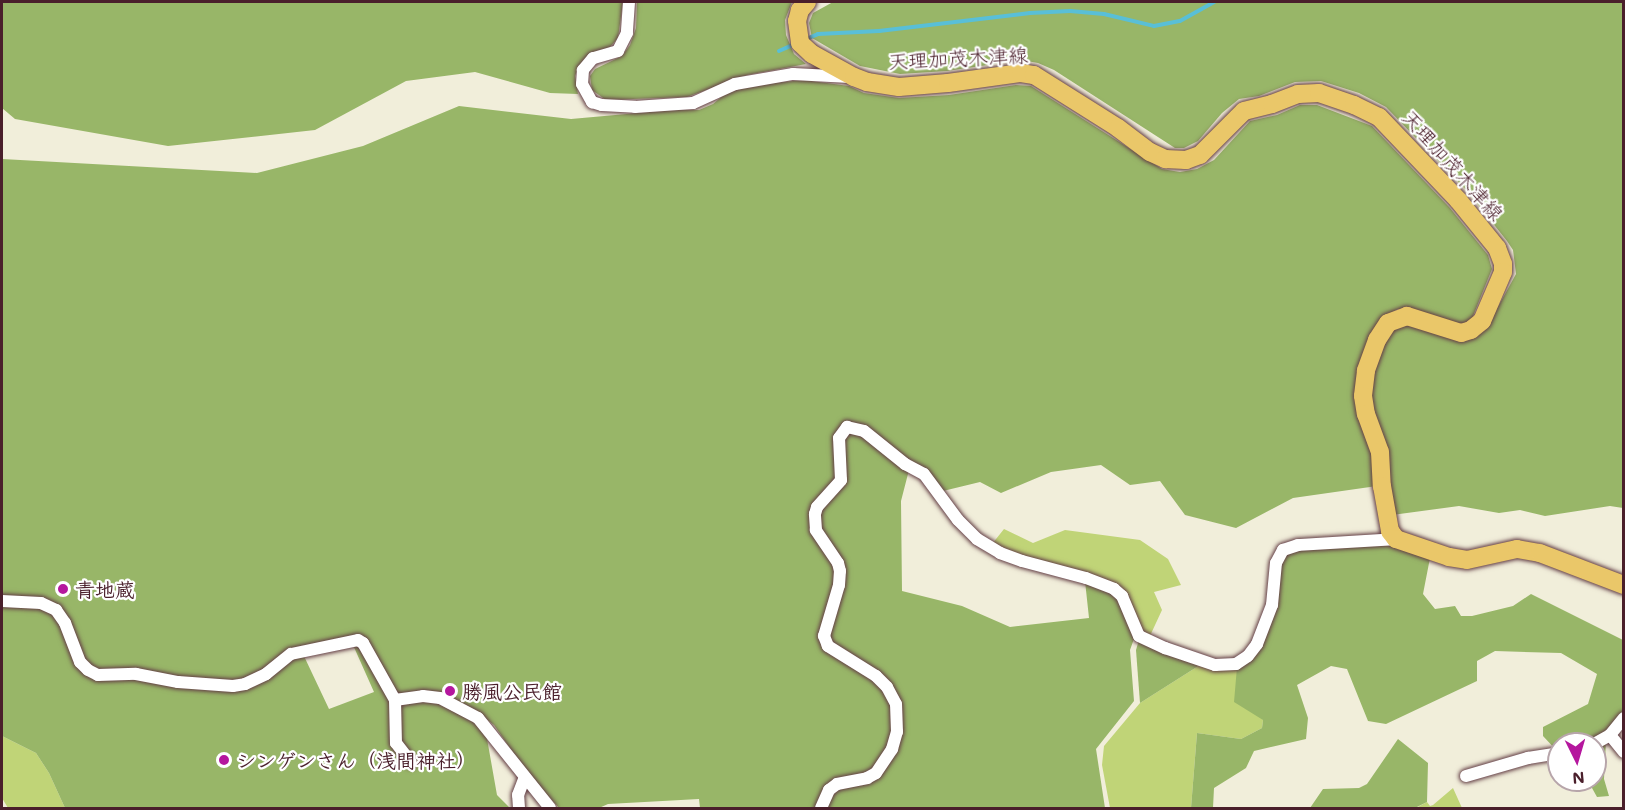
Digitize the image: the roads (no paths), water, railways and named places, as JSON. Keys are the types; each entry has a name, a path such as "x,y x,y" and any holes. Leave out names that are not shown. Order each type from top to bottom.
{"main road":[{"name":"天理加茂木津線","path":"807,2 796,21 800,43 812,54 854,77 867,82 899,87 1021,73 1034,75 1083,104 1150,152 1173,160 1186,160 1200,155 1244,111 1298,94 1319,93 1354,105 1378,117 1458,200 1497,248 1503,264 1503,272 1482,321 1471,330 1461,333 1407,316 1388,323 1377,340 1366,371 1363,396 1366,414 1380,452 1385,517 1396,539"},
{"path":"1396,539 1449,557 1467,560 1517,549 1540,554 1623,585"}],"street":[{"path":"628,2 627,33 618,51 593,58 583,70 582,84 592,102 602,105 635,107 693,103 735,84 793,74 854,77"},
{"path":"821,808 829,790 837,784 867,778 876,773 892,748 897,732 896,704 887,687 876,676 828,646 824,636 839,585 840,571 838,562 816,530 815,514 817,507 841,480 839,438 847,427 864,431 905,464 924,474 962,525 976,539 1000,553 1022,561 1086,578 1114,589 1122,596 1139,636 1165,648 1215,665 1236,664 1248,656 1257,644 1272,605 1276,563 1283,550 1298,544 1396,539"},
{"path":"2,601 41,603 56,610 65,623 80,662 88,670 98,675 136,674 178,682 233,686 245,684 266,674 291,654 358,640 363,643 395,700 396,743 411,762"},
{"path":"395,700 432,696 454,703 478,718 550,808"},
{"path":"1607,737 1623,718"},
{"path":"1610,735 1623,752"},
{"path":"1466,776 1547,755"},
{"path":"519,808 518,795 525,777"}],"waterway":[{"path":"804,40 818,34 879,31 1030,13 1070,11 1104,14 1154,26 1180,21 1214,2"},
{"path":"779,51 795,44"}],"place":[{"name":"青地蔵","path":"63,589"},
{"name":"勝風公民館","path":"450,691"},
{"name":"シンゲンさん（浅間神社）","path":"224,760"}]}
